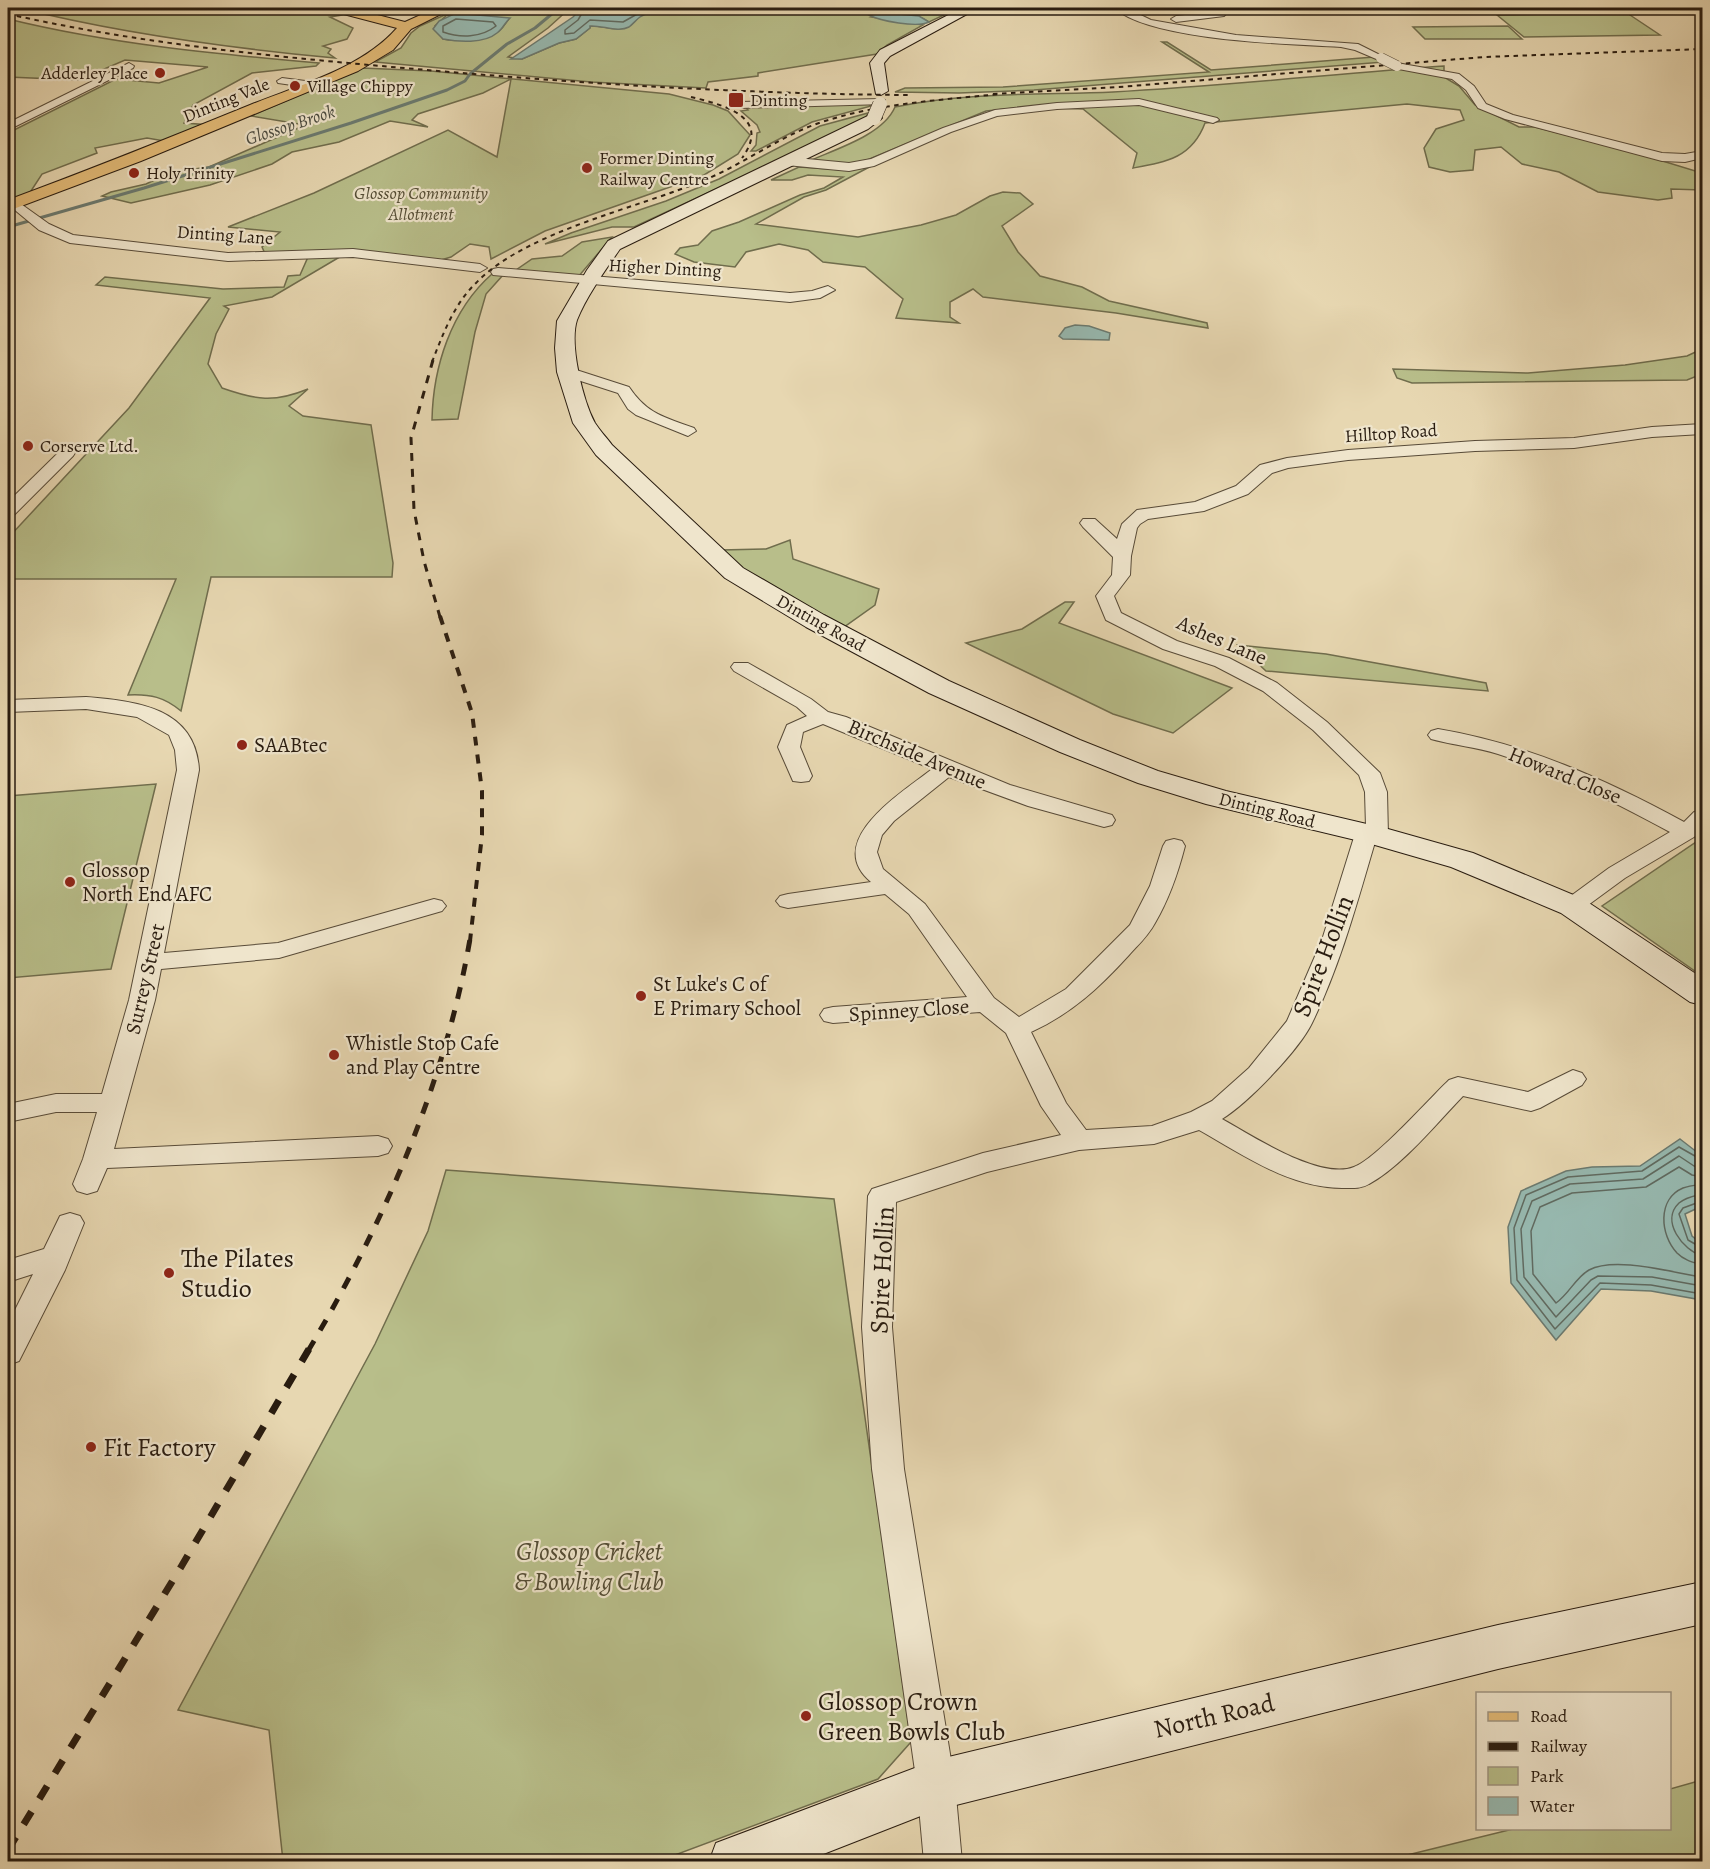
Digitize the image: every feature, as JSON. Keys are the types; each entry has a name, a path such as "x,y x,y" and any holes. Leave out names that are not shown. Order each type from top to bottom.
{"main road":[{"path":"337,8 406,26"},
{"name":"Dinting Vale","path":"11,205 135,158 313,85 370,59 388,47 406,26 446,8"}],"street":[{"path":"740,105 879,99 877,63 885,53 971,8"},
{"path":"1119,8 1143,21 1236,38 1358,47 1397,66 1455,76 1467,84 1482,106 1509,117 1650,154 1679,158 1702,155"},
{"path":"1206,8 1233,20"},
{"path":"1158,24 1180,18 1221,15"},
{"path":"8,127 129,66"},
{"path":"282,81 313,85"},
{"name":"Dinting Road","path":"879,99 862,126 614,245 589,282 567,321 565,348 567,372 584,423 604,450 734,573 815,621 939,687 1070,746 1148,777 1217,798 1372,835 1462,860 1572,906 1691,984 1702,994"},
{"path":"786,161 849,167 874,162 946,130 995,113 1057,106 1139,102 1213,120"},
{"name":"Dinting Lane","path":"11,205 70,239 228,257 353,254 480,268"},
{"name":"Higher Dinting","path":"498,272 589,282 750,292 797,298 818,295 828,290"},
{"path":"567,372 624,390 633,406 688,431"},
{"name":"Hilltop Road","path":"1122,555 1128,528 1143,514 1198,507 1242,490 1266,469 1287,463 1336,456 1475,446 1574,443 1652,432 1702,429"},
{"path":"8,512 67,453"},
{"path":"1089,523 1122,555"},
{"name":"Ashes Lane","path":"1122,555 1121,575 1105,596 1113,616 1170,645 1222,662 1270,687 1320,726 1369,773 1376,792 1372,835"},
{"name":"Birchside Avenue","path":"741,667 804,703 821,717 839,721 947,768 1061,811 1104,820"},
{"name":"Surrey Street","path":"8,706 95,703 142,713 177,730 188,757 188,770 151,962 92,1172 378,1146"},
{"path":"801,776 789,747 794,729 821,717"},
{"name":"Howard Close","path":"1438,735 1478,740 1588,780 1694,824"},
{"path":"947,768 886,816 871,834 866,852 873,872 917,909 985,1004 1017,1028 1054,1106 1079,1140"},
{"path":"1572,906 1617,873 1694,824"},
{"name":"Spire Hollin","path":"944,1862 936,1785 888,1469 877,1327 882,1196 983,1163 1079,1140 1154,1135 1201,1119 1221,1107 1258,1074 1299,1024 1334,940 1372,835"},
{"path":"1017,1028 1073,998 1100,975 1143,926 1174,846"},
{"path":"788,902 890,886"},
{"path":"151,962 279,950 434,906"},
{"name":"Spinney Close","path":"833,1015 985,1004"},
{"path":"1201,1119 1284,1165 1323,1178 1358,1178 1380,1162 1458,1086 1531,1102 1573,1079"},
{"path":"8,1113 56,1103 113,1103"},
{"path":"8,1353 70,1222"},
{"path":"8,1271 55,1257"},
{"name":"North Road","path":"735,1862 936,1785 1488,1650 1702,1603"}],"green space":[{"path":"19,8 434,8 382,15 367,11 330,17 353,28 347,39 323,46 331,49 328,53 335,58 176,39"},
{"path":"460,8 570,8 548,28 508,57 522,59 559,43 576,39 590,26 625,28 640,16 657,8 959,8 929,22 901,13 886,13 871,17 923,25 887,45 877,54 758,73 758,76 708,82 706,88 591,82 375,62 401,48 411,33 420,26","holes":["447,15 509,19 495,33 464,40 443,39 435,26"]},
{"path":"1627,13 1660,35 1524,37 1497,15"},
{"path":"8,19 124,42 319,63 316,66 252,73 193,105 184,123 212,125 170,142 147,138 95,148 97,153 42,174 29,194 8,201 8,133 116,79 159,83 208,67 125,60 79,80 8,77"},
{"path":"1508,26 1522,39 1425,39 1413,27"},
{"path":"1162,42 1167,42 1211,70 1374,57 1384,62 1034,90 959,93 895,92 905,88 1003,87 1209,72"},
{"path":"1444,66 1444,77 1459,86 1475,105 1519,127 1535,127 1633,152 1702,173 1702,190 1671,189 1672,198 1658,200 1598,192 1559,172 1522,164 1501,147 1475,150 1473,170 1450,172 1429,167 1424,148 1436,129 1464,120 1460,110 1407,104 1205,123 1200,135 1185,151 1167,160 1133,168 1137,153 1083,109 1051,108 1066,103 986,111 867,160 847,164 809,161 870,133 889,117 895,107 922,102 976,96 1113,92"},
{"name":"Glossop Community Allotment","path":"362,68 431,71 669,94 728,111 750,135 738,154 704,175 545,231 491,259 489,247 470,244 451,257 441,260 366,251 266,256 262,247 280,232 228,227 314,193 448,130 497,157 511,79 483,93 418,114 412,120 428,127 390,121 339,142 292,152 272,164 210,185 131,203 102,196 146,184 172,172 209,167 305,125 251,116"},
{"path":"868,104 871,106 812,122 756,151 751,151 756,145 757,133 760,132 757,125 741,111 748,110 745,106"},
{"path":"868,113 865,119 835,134 634,227 612,227 545,244 666,201 719,179 820,126"},
{"path":"875,164 826,190 804,197 756,224 858,237 921,225 956,215 990,196 1003,192 1020,193 1033,204 1002,226 1018,252 1040,276 1082,287 1109,301 1207,323 1208,328 1116,313 983,297 973,289 950,302 950,317 959,323 896,318 903,299 865,267 823,262 808,250 779,244 746,252 735,267 694,262 675,254 680,248 698,245 712,231 739,222 800,195 824,188 843,177 808,175 792,180 771,180 799,167 845,170"},
{"path":"612,237 578,277 516,270 532,259 562,256 582,242"},
{"path":"343,255 272,297 224,306 229,309 216,334 208,364 222,388 265,398 285,396 308,389 289,406 303,416 371,425 393,563 392,577 211,577 181,711 157,697 128,695 176,579 8,579 8,538 129,408 210,298 96,285 105,277 223,289 284,287 288,276 300,275 308,257"},
{"path":"492,274 503,275 486,294 475,332 458,419 432,420 436,380 447,341 465,305"},
{"path":"1702,349 1702,374 1687,380 1412,383 1397,378 1393,369 1528,373 1625,365 1687,356"},
{"path":"790,540 793,559 879,589 875,605 844,627 745,571 722,550 766,549"},
{"path":"1065,602 1074,602 1059,623 1232,688 1173,733 1113,714 966,643 1022,629"},
{"path":"1238,645 1326,654 1486,683 1488,691 1266,671"},
{"name":"Glossop North End AFC","path":"156,784 111,969 8,978 8,796"},
{"path":"1702,838 1702,976 1602,906"},
{"name":"Glossop Cricket & Bowling Club","path":"446,1170 834,1199 911,1742 878,1779 659,1861 283,1861 269,1730 178,1710 375,1344 428,1231"},
{"path":"1702,1780 1702,1861 1383,1861 1509,1830 1671,1830 1671,1789"}],"water":[{"path":"582,8 657,8 640,17 625,29 590,26 576,39 559,43 522,59 511,59 573,17"},
{"path":"456,13 510,18 492,37 478,41 443,39 433,29 439,21"},
{"path":"888,13 919,16 929,22 899,23 869,15"},
{"path":"1075,325 1089,326 1110,333 1109,340 1063,339 1059,336 1065,328"},
{"path":"1680,1139 1702,1156 1702,1206 1685,1214 1692,1236 1702,1244 1702,1300 1651,1291 1601,1289 1556,1340 1511,1283 1508,1227 1521,1191 1566,1171 1592,1167 1640,1166"}],"waterway":[{"name":"Glossop Brook","path":"8,227 144,188 351,123 447,90 465,81 470,74 507,44 535,28 559,8"}],"railway":[{"path":"8,14 164,42 374,65 548,80 668,87 788,93 909,95"},
{"path":"993,94 1119,87 1484,57 1702,49"},
{"path":"432,362 455,310 468,291 497,265 553,235 707,179 794,133 825,121 890,106 1000,94"},
{"path":"691,97 730,109 748,123 751,132 750,144 742,158"},
{"path":"433,360 411,438 414,510 424,561 440,617"},
{"path":"440,616 472,713 482,791 482,835 470,941"},
{"path":"308,1351 361,1254 408,1152 445,1047 470,939"},
{"path":"8,1850 181,1567 309,1349"}],"place":[{"name":"Adderley Place","path":"160,73"},
{"name":"Village Chippy","path":"295,86"},
{"name":"Dinting","path":"736,100"},
{"name":"Former Dinting Railway Centre","path":"587,168"},
{"name":"Holy Trinity","path":"134,173"},
{"name":"Corserve Ltd.","path":"28,446"},
{"name":"SAABtec","path":"242,745"},
{"name":"Glossop North End AFC","path":"70,882"},
{"name":"St Luke's C of E Primary School","path":"641,996"},
{"name":"Whistle Stop Cafe and Play Centre","path":"334,1055"},
{"name":"The Pilates Studio","path":"169,1273"},
{"name":"Fit Factory","path":"91,1447"},
{"name":"Glossop Crown Green Bowls Club","path":"806,1716"}]}
